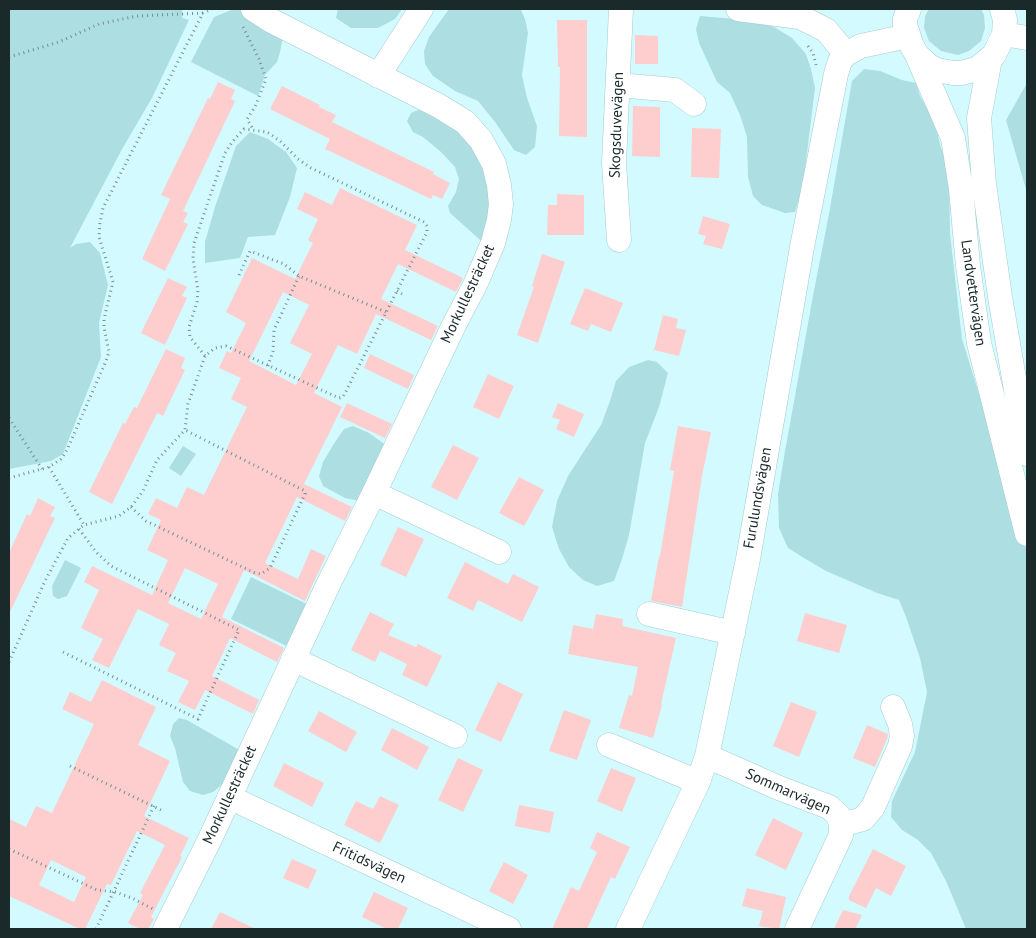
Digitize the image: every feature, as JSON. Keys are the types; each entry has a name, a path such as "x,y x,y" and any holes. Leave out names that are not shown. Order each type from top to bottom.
{"street":[{"path":"378,76 421,9"},
{"name":"Skogsduvevägen","path":"619,240 614,163 621,9"},
{"path":"738,9 800,17 826,30 846,54 861,46 912,45"},
{"path":"909,9 905,19 912,45 936,70 953,73 977,69 998,50 1004,34 1002,9"},
{"name":"Morkullesträcket","path":"168,924 328,585 454,323 475,285 493,243 501,204 494,164 481,140 465,122 439,106 270,20 247,14"},
{"path":"1004,34 1027,38"},
{"name":"Landvettervägen","path":"912,45 953,138 961,189 968,266 979,343 1027,534"},
{"name":"Furulundsvägen","path":"628,929 698,782 707,756 733,633 802,247 836,74 840,61 846,54"},
{"name":"Landvettervägen","path":"990,59 979,118 984,184 1000,298 1027,454"},
{"path":"618,85 674,90 694,104"},
{"path":"374,492 499,552"},
{"path":"649,614 733,633"},
{"path":"293,659 455,736"},
{"path":"841,824 863,818 868,814 877,799 900,746 902,736 900,724 893,707"},
{"path":"609,745 698,782"},
{"name":"Sommarvägen","path":"707,756 779,788 829,807 838,815 841,824 841,835 797,929"},
{"name":"Fritidsvägen","path":"229,797 509,929"}],"path":[{"path":"9,57 59,42 99,24 137,16 203,13 212,9"},
{"path":"9,478 49,467 61,459 67,450 109,352 104,328 113,282 99,237 103,208 203,13"},
{"path":"247,14 248,39 259,59 266,79 255,107 247,119 254,130"},
{"path":"9,662 45,580 68,538 84,525 119,516 131,507 143,491 157,460 185,430 188,404 205,356 215,348 226,346 339,398 343,397 427,232 427,226 424,222 311,168 268,132 244,129 225,153 194,243 193,259 198,291 197,302 188,327 190,337 205,356"},
{"path":"239,275 250,250 284,264 299,276 386,312"},
{"path":"268,366 273,351 274,330 299,276"},
{"path":"396,291 402,294"},
{"path":"9,418 42,469"},
{"path":"131,507 146,521 255,574 261,574 270,568 306,494 305,491 185,430"},
{"path":"49,467 84,525"},
{"path":"63,652 198,719 239,630 111,566 96,552 79,529"},
{"path":"70,766 163,811"},
{"path":"96,929 154,806"},
{"path":"9,849 96,890 115,892 132,898 168,924"}],"shaded area":[{"path":"9,9 182,9 182,18 189,20 152,98 121,151 70,248 76,244 90,242 100,253 108,285 99,323 101,357 63,454 51,461 9,469"},
{"path":"234,9 242,9 283,37 277,62 265,75 258,96 191,62 214,17"},
{"path":"338,9 402,9 395,19 378,28 351,28 336,18"},
{"path":"449,9 521,10 528,33 522,75 527,98 537,126 535,147 526,155 514,150 478,101 455,91 433,76 425,64 424,51 429,37"},
{"path":"929,9 981,9 984,15 985,28 981,41 969,51 958,55 941,51 929,41 924,28 925,16"},
{"path":"700,16 748,20 774,27 792,38 806,54 815,88 803,185 795,212 785,213 762,205 753,196 748,177 747,137 730,93 717,82 699,43 696,29"},
{"path":"864,69 880,71 902,80 916,83 920,96 935,122 940,145 949,169 950,234 962,339 1027,549 1027,929 966,929 946,881 931,853 918,840 902,830 891,817 892,801 915,752 927,692 920,658 899,600 877,593 826,571 804,558 788,548 779,528 778,494 784,457 852,81"},
{"path":"1027,83 1027,193 1006,120"},
{"path":"420,109 463,133 494,176 488,247 450,213 448,206 456,192 459,179 455,167 441,152 423,137 413,132 407,121 411,113"},
{"path":"250,132 268,139 286,152 297,168 290,197 275,235 248,237 240,258 205,263 205,242 215,207 236,146"},
{"path":"648,360 657,362 668,373 659,407 645,443 629,535 622,559 614,581 597,586 583,580 569,567 559,549 552,527 557,501 568,476 601,425 616,381 629,367"},
{"path":"353,426 369,433 390,448 359,501 345,498 323,486 319,476 323,462 335,442 344,429"},
{"path":"183,446 196,454 181,476 169,468"},
{"path":"65,560 81,568 67,596 58,599 53,596 52,586"},
{"path":"251,577 317,609 297,651 231,619"},
{"path":"179,718 187,720 241,751 224,783 213,792 203,795 190,791 183,782 175,748 170,736 173,724"}],"building":[{"path":"557,20 587,20 587,137 559,136 560,67 558,67"},
{"path":"635,35 658,36 658,64 635,64"},
{"path":"218,82 235,90 231,99 235,101 183,211 188,213 183,222 188,224 165,271 142,259 170,199 161,195 208,98 210,99"},
{"path":"282,86 336,115 332,122 434,172 433,174 450,183 442,199 433,195 431,199 325,149 330,139 270,109"},
{"path":"633,106 660,107 660,157 632,156"},
{"path":"692,128 721,129 719,178 691,177"},
{"path":"340,188 417,225 405,250 463,278 456,292 398,264 381,299 438,326 431,340 376,314 357,354 338,345 314,393 342,407 304,484 352,507 345,521 297,497 265,563 298,579 311,549 326,556 305,601 244,570 222,617 284,648 277,662 230,638 212,676 259,700 253,714 205,690 195,710 178,702 189,681 167,671 176,653 159,645 169,624 138,609 109,668 92,660 103,639 81,628 99,590 84,582 92,566 152,595 168,560 147,550 161,520 148,514 156,498 177,508 187,487 204,495 247,407 231,399 241,378 219,368 227,351 231,353 246,323 226,312 252,258 295,279 313,243 308,240 318,219 297,209 305,192 332,205","holes":["283,292 309,305 290,343 312,354 296,385 249,361","185,568 218,584 201,619 168,603"]},
{"path":"557,194 584,195 584,235 547,235 548,205 557,205"},
{"path":"703,216 730,224 722,249 703,244 706,236 698,234"},
{"path":"542,254 565,262 538,343 517,335 534,287 532,286"},
{"path":"168,278 187,287 182,296 187,298 165,345 141,333"},
{"path":"585,288 623,303 611,332 591,324 588,331 570,324"},
{"path":"663,315 678,319 676,328 686,330 679,356 654,350"},
{"path":"166,349 185,358 181,368 185,370 163,416 157,413 112,504 89,492 123,423 125,424 134,407 137,408"},
{"path":"370,354 414,375 408,389 364,368"},
{"path":"488,374 514,386 499,419 473,407"},
{"path":"347,403 392,424 385,438 340,417"},
{"path":"558,403 584,414 574,437 556,429 560,420 552,417"},
{"path":"678,426 711,432 702,476 682,607 651,601 674,471 670,470"},
{"path":"453,445 479,458 457,500 431,487"},
{"path":"519,477 544,490 524,526 499,513"},
{"path":"38,498 55,507 50,516 55,518 9,614 9,553 27,514 30,516"},
{"path":"398,527 424,539 406,577 380,565"},
{"path":"465,562 508,584 513,574 539,587 522,622 478,600 473,611 447,598"},
{"path":"370,612 394,624 388,635 416,647 418,644 442,656 427,687 402,675 407,664 380,651 375,662 351,650"},
{"path":"805,613 847,625 839,653 797,641"},
{"path":"596,614 623,619 622,626 676,638 653,738 619,728 629,695 632,696 638,667 568,654 573,625 593,629"},
{"path":"102,680 156,707 138,745 170,761 144,816 189,838 180,856 182,857 151,917 154,919 148,929 140,929 128,923 143,895 140,893 165,845 137,831 111,885 107,884 85,929 80,929 9,896 9,819 26,827 36,806 52,813 94,724 62,709 70,692 91,702","holes":["51,860 86,877 74,902 39,885"]},
{"path":"498,682 523,694 501,742 475,730"},
{"path":"791,702 817,712 799,757 773,746"},
{"path":"564,710 591,720 577,760 549,751"},
{"path":"319,711 357,732 346,752 308,731"},
{"path":"867,725 888,734 875,767 853,758"},
{"path":"392,728 429,747 417,770 381,750"},
{"path":"458,758 483,770 463,812 438,800"},
{"path":"284,763 324,783 312,807 273,786"},
{"path":"611,768 636,778 622,812 597,801"},
{"path":"380,796 399,805 380,843 344,825 356,801 373,809"},
{"path":"519,805 554,812 550,833 515,826"},
{"path":"773,818 803,833 786,870 755,855"},
{"path":"597,832 630,847 615,879 611,877 587,929 552,929 571,887 579,891 597,852 590,848"},
{"path":"873,849 906,866 891,896 876,888 866,908 849,900 849,896"},
{"path":"292,859 317,870 308,889 283,878"},
{"path":"504,862 528,875 513,904 489,891"},
{"path":"747,888 786,897 779,929 759,926 763,911 742,906"},
{"path":"374,892 408,908 398,929 387,929 362,917"},
{"path":"843,910 862,915 855,929 834,929"},
{"path":"220,912 256,929 211,929"}]}
